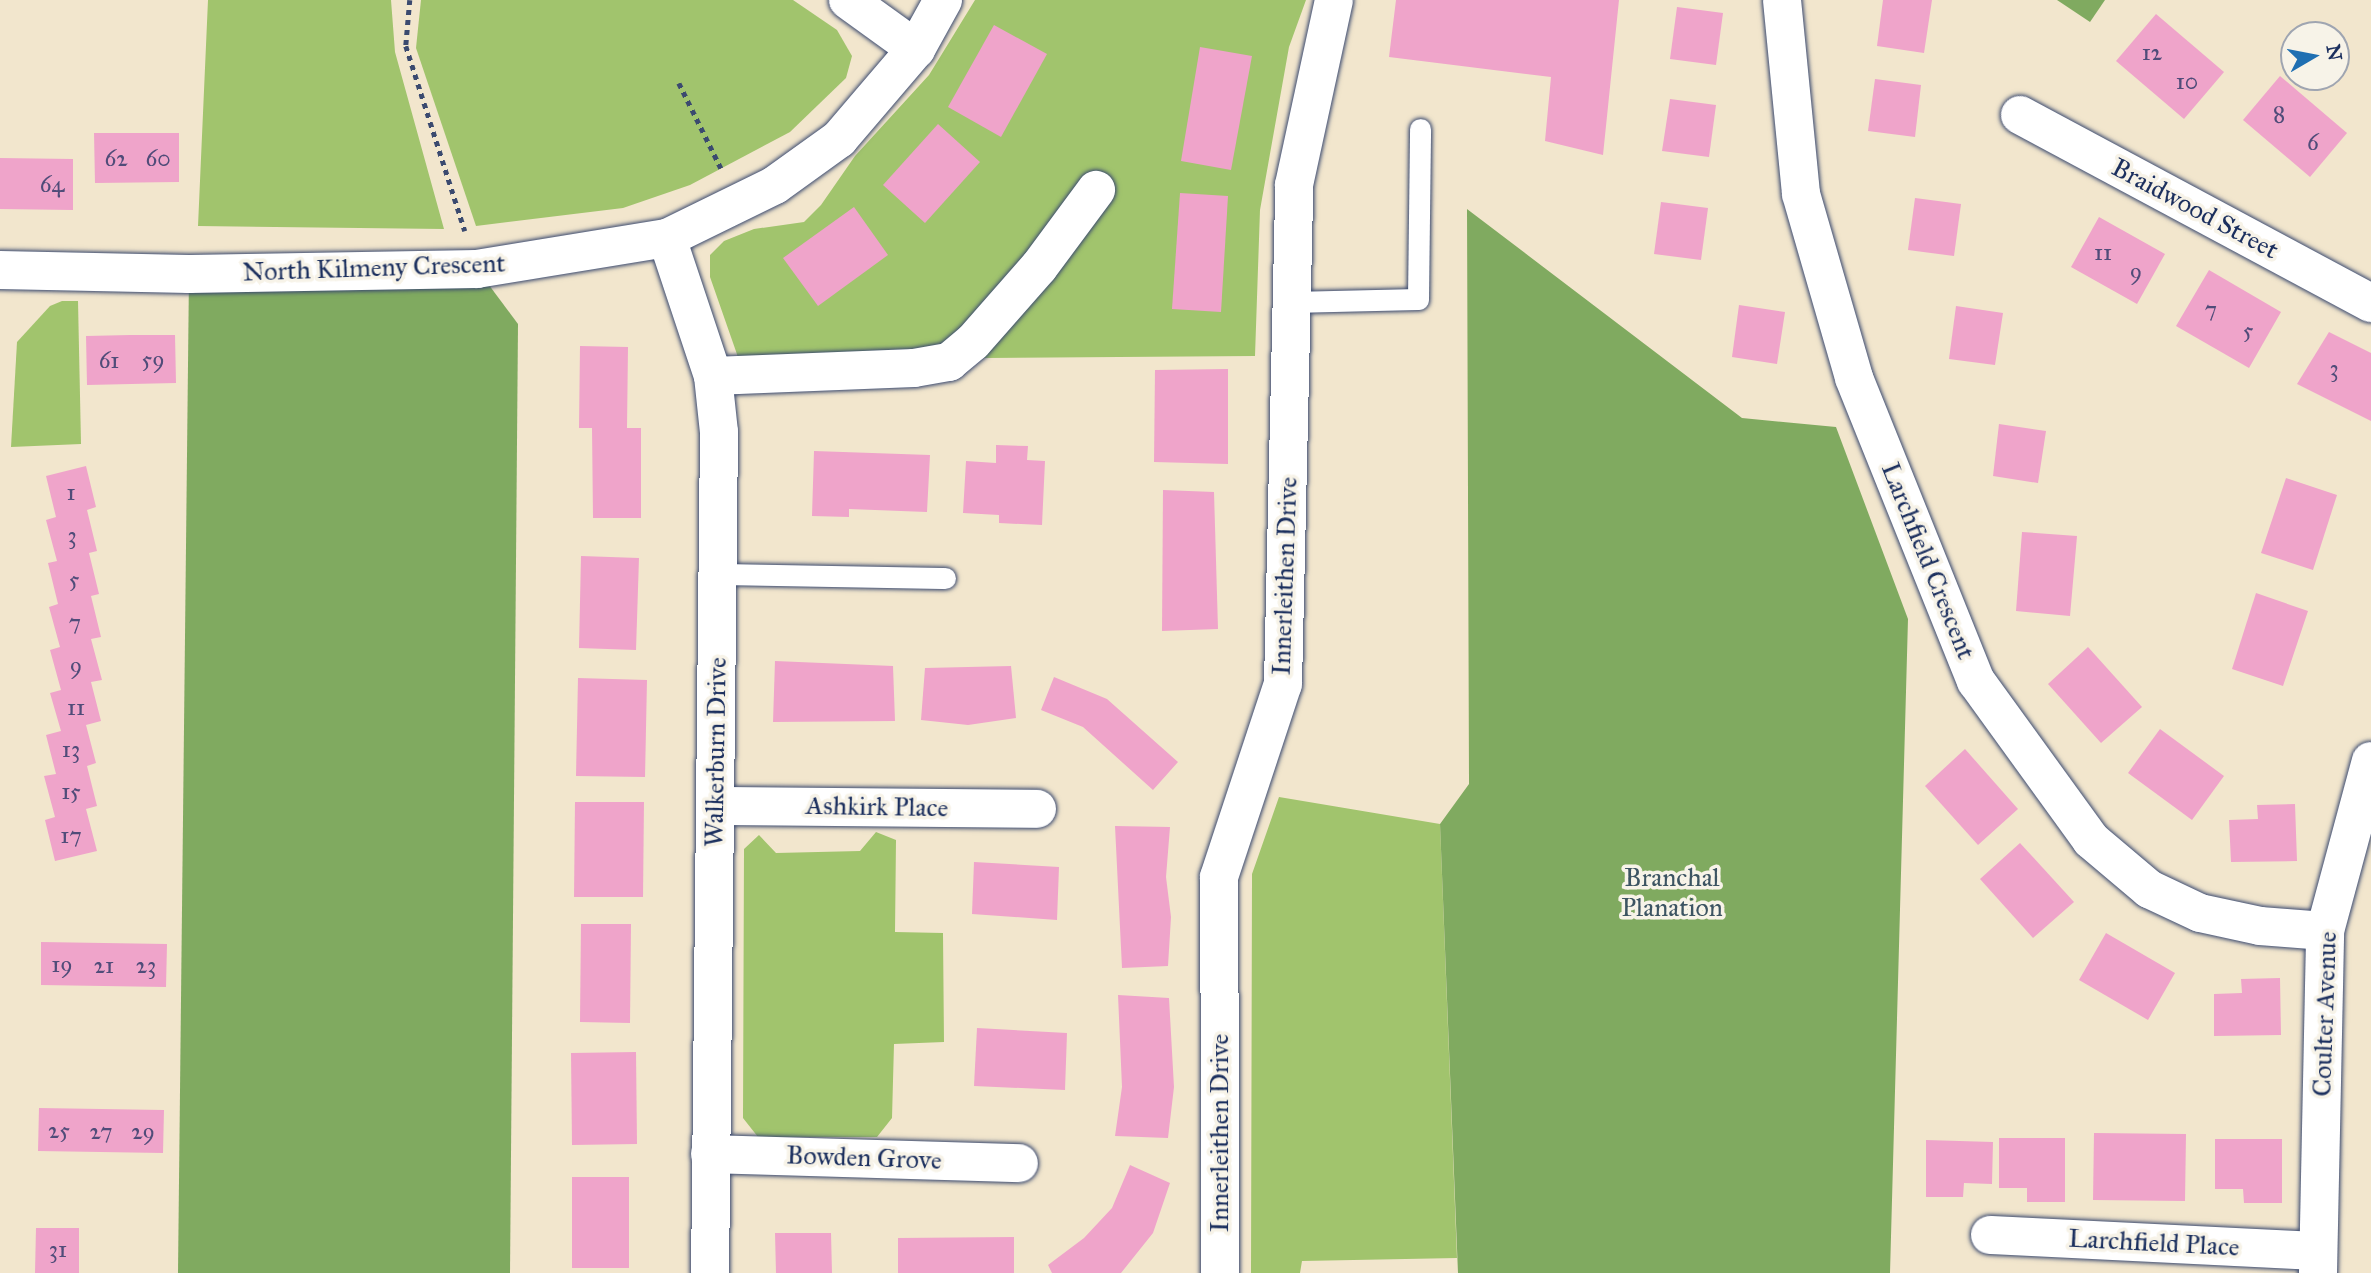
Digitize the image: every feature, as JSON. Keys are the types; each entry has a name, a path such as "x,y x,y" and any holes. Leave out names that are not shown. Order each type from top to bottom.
{"street":[{"path":"848,0 916,49"},
{"name":"North Kilmeny Crescent","path":"0,270 189,274 477,269 667,238 775,185 839,139 916,49 943,0"},
{"name":"Innerleithen Drive","path":"1220,1273 1219,877 1283,684 1294,185 1334,0"},
{"name":"Larchfield Crescent","path":"1782,0 1801,194 1854,378 1976,681 2091,840 2149,889 2200,913 2260,926 2325,932"},
{"name":"Braidwood Street","path":"2020,115 2371,303"},
{"path":"713,376 914,369 949,362 973,342 1039,267 1096,190"},
{"name":"Walkerburn Drive","path":"667,238 713,376 719,432 710,1273"},
{"name":"Coulter Avenue","path":"2318,1262 2325,932 2371,761"},
{"name":"Ashkirk Place","path":"716,806 1037,809"},
{"name":"Bowden Grove","path":"710,1154 1019,1163"},
{"name":"Larchfield Place","path":"1990,1235 2318,1262"}],"lane":[{"path":"1291,302 1418,299 1420,130"},
{"path":"718,574 945,578"}],"path":[{"path":"410,0 406,46 477,269"},
{"path":"680,83 738,203"}],"green space":[{"path":"208,0 391,0 395,52 444,229 198,226"},
{"path":"421,0 793,0 837,30 852,56 846,78 790,132 690,185 623,208 476,226 416,48"},
{"path":"975,0 1306,0 1289,47 1260,210 1255,356 739,360 710,277 710,255 724,241 754,229 804,222 821,205 855,156 929,75"},
{"path":"2057,0 2105,0 2090,22"},
{"name":"Branchal Planation","path":"1467,209 1742,418 1836,427 1908,619 1890,1273 1458,1273 1440,824 1469,784"},
{"path":"477,269 518,324 510,1273 178,1273 189,274"},
{"path":"62,301 78,301 81,444 11,447 17,342 50,306"},
{"path":"1279,797 1440,824 1457,1258 1302,1261 1300,1273 1251,1273 1252,874"},
{"path":"876,832 896,840 895,932 943,933 944,1042 894,1044 892,1118 877,1137 758,1137 743,1118 744,849 759,835 776,853 860,851"}],"building":[{"path":"1396,0 1619,0 1603,155 1545,141 1551,77 1389,57"},
{"path":"1883,0 1932,0 1924,53 1877,46"},
{"path":"1677,7 1723,13 1716,65 1670,59"},
{"path":"2156,14 2224,72 2184,119 2116,61"},
{"path":"994,25 1047,54 1001,137 948,107"},
{"path":"1200,47 1252,56 1231,170 1181,161"},
{"path":"2280,76 2280,91 2298,91 2347,133 2310,177 2243,120"},
{"path":"1875,79 1921,85 1915,137 1868,131"},
{"path":"1670,99 1716,105 1709,157 1662,151"},
{"path":"938,124 980,162 925,223 883,185"},
{"path":"94,133 179,133 179,182 95,183"},
{"path":"0,158 73,159 73,210 0,209"},
{"path":"1180,193 1228,196 1221,312 1172,309"},
{"path":"1915,198 1961,204 1954,256 1908,250"},
{"path":"1661,202 1708,208 1701,260 1654,254"},
{"path":"854,207 888,255 818,306 783,258"},
{"path":"2099,217 2165,254 2137,304 2071,267"},
{"path":"2209,270 2281,312 2249,368 2176,326"},
{"path":"1739,305 1785,312 1777,364 1732,357"},
{"path":"1956,306 2003,313 1995,365 1949,359"},
{"path":"2329,332 2371,353 2371,421 2297,384"},
{"path":"175,335 176,383 87,385 86,336"},
{"path":"580,346 628,347 627,428 641,428 641,518 593,518 592,428 579,428"},
{"path":"1228,369 1228,464 1154,462 1155,370"},
{"path":"1999,424 2046,431 2038,483 1993,476"},
{"path":"996,445 1028,446 1027,460 1045,461 1042,525 999,523 999,515 963,513 966,461 996,463"},
{"path":"814,451 930,455 927,512 849,509 849,517 812,516"},
{"path":"86,466 96,507 87,510 97,551 89,553 99,594 91,596 101,637 91,639 102,680 91,682 101,721 86,725 96,763 87,766 97,806 86,809 97,851 55,861 45,820 55,817 44,776 56,774 46,735 61,731 50,693 61,690 50,650 60,647 49,607 58,604 48,563 57,561 46,520 56,517 46,476"},
{"path":"2286,478 2337,495 2313,570 2261,553"},
{"path":"1163,490 1214,492 1218,629 1162,631"},
{"path":"2022,532 2077,536 2070,616 2016,611"},
{"path":"581,556 639,558 636,650 579,648"},
{"path":"2256,593 2308,611 2283,686 2232,669"},
{"path":"2088,647 2142,707 2101,743 2048,684"},
{"path":"775,661 893,666 895,721 773,722"},
{"path":"1011,666 1016,718 968,725 921,720 925,668"},
{"path":"1054,677 1107,699 1178,762 1153,790 1083,727 1041,710"},
{"path":"578,678 647,680 645,777 576,776"},
{"path":"2160,729 2224,776 2192,820 2128,773"},
{"path":"1965,749 2018,809 1978,845 1925,786"},
{"path":"575,802 644,802 643,897 574,897"},
{"path":"2295,804 2297,861 2231,862 2229,820 2258,819 2257,805"},
{"path":"1115,826 1170,827 1166,877 1171,917 1168,966 1122,968"},
{"path":"2020,843 2074,902 2033,938 1980,879"},
{"path":"974,862 1059,867 1057,920 972,914"},
{"path":"581,924 631,924 630,1023 580,1022"},
{"path":"2106,933 2175,973 2148,1020 2079,980"},
{"path":"41,942 167,944 166,987 41,985"},
{"path":"2280,978 2281,1035 2214,1036 2214,994 2242,993 2241,979"},
{"path":"1118,995 1169,998 1174,1087 1168,1138 1115,1136 1122,1087"},
{"path":"977,1028 1067,1033 1065,1090 974,1086"},
{"path":"636,1052 637,1144 572,1145 571,1053"},
{"path":"39,1108 164,1110 163,1153 38,1151"},
{"path":"2094,1133 2186,1134 2185,1201 2093,1200"},
{"path":"1999,1138 2065,1138 2065,1202 2027,1202 2027,1188 1999,1188"},
{"path":"2215,1139 2282,1139 2282,1203 2244,1203 2243,1189 2215,1189"},
{"path":"1926,1140 1993,1142 1992,1184 1964,1183 1963,1197 1926,1197"},
{"path":"1130,1165 1170,1183 1153,1233 1121,1273 1052,1273 1048,1265 1084,1238 1112,1208"},
{"path":"572,1177 629,1177 629,1268 572,1268"},
{"path":"36,1228 79,1228 79,1273 35,1273"},
{"path":"775,1233 831,1233 832,1273 776,1273"},
{"path":"1014,1237 1014,1273 898,1273 898,1238"}]}
